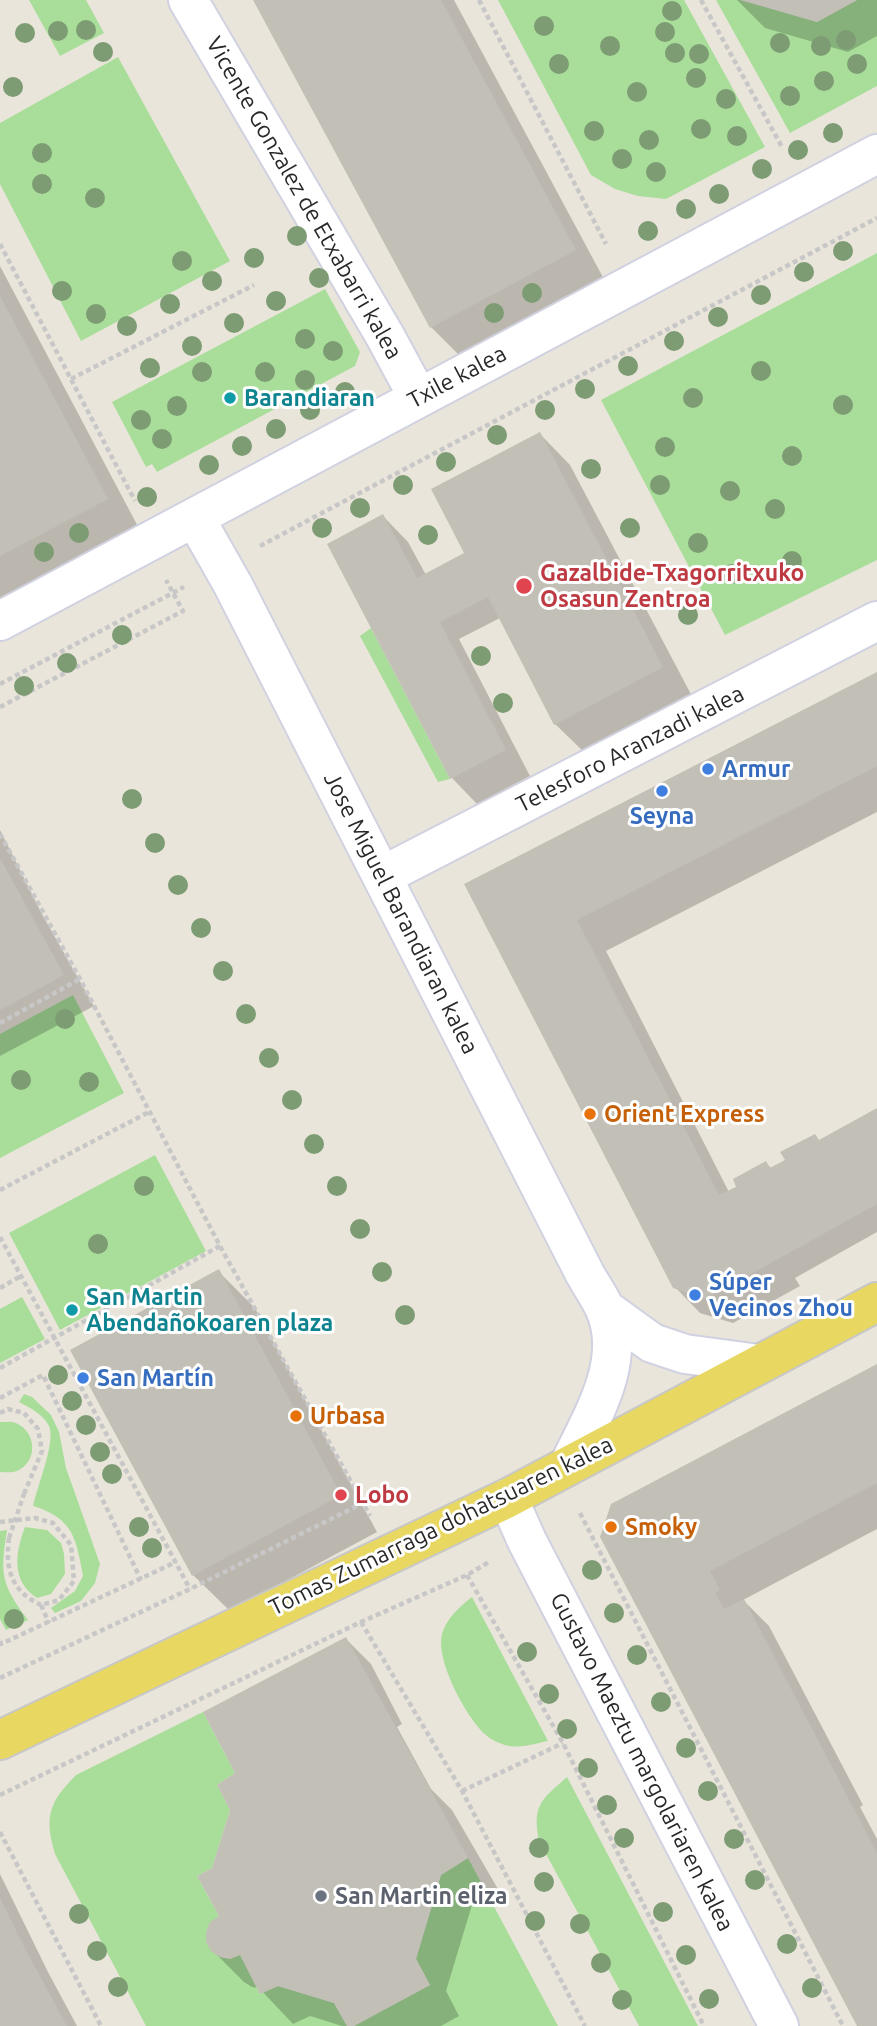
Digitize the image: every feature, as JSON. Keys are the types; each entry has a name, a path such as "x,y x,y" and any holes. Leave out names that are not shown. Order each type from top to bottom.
{"main road":[{"name":"Tomas Zumarraga dohatsuaren kalea","path":"0,1740 508,1497 877,1302"}],"street":[{"name":"Vicente Gonzalez de Etxabarri kalea","path":"188,0 418,397"},
{"name":"Txile kalea","path":"0,621 877,154"},
{"name":"Jose Miguel Barandiaran kalea","path":"195,518 278,672 605,1309 611,1334 611,1362 604,1391 569,1465"},
{"name":"Telesforo Aranzadi kalea","path":"382,876 877,621"},
{"name":"Jose Miguel Barandiaran kalea","path":"605,1309 652,1343 685,1354 759,1364"},
{"name":"Gustavo Maeztu margolariaren kalea","path":"508,1497 527,1541 779,2026"}],"path":[{"path":"479,0 606,244"},
{"path":"701,0 782,147"},
{"path":"0,684 877,218"},
{"path":"0,244 134,498 158,563 183,611 0,707"},
{"path":"71,379 254,285"},
{"path":"0,834 80,979 220,1245 363,1503 387,1555"},
{"path":"0,1023 80,979"},
{"path":"0,1190 149,1112"},
{"path":"0,1237 190,1589"},
{"path":"0,1368 220,1245"},
{"path":"0,1288 21,1276"},
{"path":"0,1398 43,1375 141,1580"},
{"path":"0,1413 8,1409 24,1413 38,1429 42,1451 9,1538 7,1555 14,1583 26,1598 41,1605 49,1622"},
{"path":"0,1678 190,1589 363,1503"},
{"path":"580,1513 844,2026"},
{"path":"0,1522 35,1518 53,1523 71,1545 74,1581 59,1600 41,1605"},
{"path":"0,1641 1,1644 176,1562"},
{"path":"0,1795 361,1622 467,1575 563,1743 705,2026"},
{"path":"361,1622 462,1791 585,2026"},
{"path":"462,1791 563,1743"},
{"path":"0,1832 102,2026"}],"green space":[{"path":"29,0 86,0 104,33 60,56"},
{"path":"498,0 684,0 765,147 666,199 638,196 615,189 591,175"},
{"path":"716,0 740,0 817,22 857,0 877,0 877,86 790,133"},
{"path":"118,57 230,261 81,341 0,184 0,123"},
{"path":"877,253 877,560 725,635 601,400"},
{"path":"325,289 360,352 355,366 157,472 152,464 146,467 112,402"},
{"path":"371,628 450,779 438,782 360,636"},
{"path":"73,995 124,1093 0,1158 0,1034"},
{"path":"155,1155 206,1251 60,1330 9,1233"},
{"path":"22,1297 45,1339 0,1363 0,1309"},
{"path":"24,1394 32,1397 51,1415 59,1432 66,1468 100,1564 95,1583 81,1601 55,1613 51,1608 75,1591 83,1576 75,1540 65,1523 33,1506 48,1453 50,1433 43,1418 19,1402"},
{"path":"0,1422 16,1423 23,1427 31,1440 29,1461 17,1471 0,1472"},
{"path":"25,1527 47,1530 61,1543 64,1554 65,1574 51,1594 37,1598 19,1575 19,1547"},
{"path":"7,1530 3,1569 5,1578 12,1597 28,1620 6,1630 0,1619 0,1531"},
{"path":"472,1597 548,1741 516,1746 505,1745 488,1737 470,1716 454,1688 443,1658 442,1634 450,1618"},
{"path":"203,1712 235,1773 217,1785 230,1810 212,1868 197,1876 219,1916 206,1942 212,1951 220,1956 240,1955 260,1994 278,1986 334,2003 347,2026 146,2026 55,1854 50,1830 51,1811 60,1794 76,1775"},
{"path":"567,1777 698,2026 639,2026 539,1841 537,1819 541,1804"},
{"path":"468,1858 558,2026 354,2026 430,1985 416,1959 441,1875"}],"building":[{"path":"253,0 441,0 576,250 430,328"},
{"path":"742,0 857,0 817,22"},
{"path":"0,296 108,499 0,556"},
{"name":"Gazalbide-Txagorritxuko Osasun Zentroa","path":"540,432 663,667 554,725 488,597 440,622 506,750 450,779 327,544 383,514 417,578 464,553 431,489"},
{"path":"877,672 877,766 577,920 719,1195 736,1187 733,1179 766,1161 770,1168 785,1160 780,1152 815,1134 819,1140 877,1108 877,1204 706,1299 673,1288 464,884"},
{"path":"0,858 64,975 0,1010"},
{"path":"219,1269 341,1495 192,1576 70,1350"},
{"path":"877,1364 877,1483 710,1571 720,1590 715,1593 724,1609 744,1599 877,1853 877,2026 857,2026 600,1537 611,1504"},
{"name":"San Martin eliza","path":"346,1637 468,1858 441,1875 416,1959 430,1985 354,2026 347,2026 334,2003 278,1986 260,1994 240,1955 230,1959 211,1951 206,1942 206,1932 210,1922 219,1916 197,1876 212,1868 230,1810 217,1785 235,1773 203,1712"},
{"path":"0,1898 23,1945 67,2026 0,2026"}],"place":[{"name":"Barandiaran","path":"230,398"},
{"name":"Gazalbide-Txagorritxuko Osasun Zentroa","path":"524,586"},
{"name":"Armur","path":"708,769"},
{"name":"Seyna","path":"662,791"},
{"name":"Orient Express","path":"590,1114"},
{"name":"Súper Vecinos Zhou","path":"695,1295"},
{"name":"San Martin Abendañokoaren plaza","path":"72,1310"},
{"name":"San Martín","path":"83,1378"},
{"name":"Urbasa","path":"296,1416"},
{"name":"Lobo","path":"341,1495"},
{"name":"Smoky","path":"611,1527"},
{"name":"San Martin eliza","path":"321,1896"}]}
